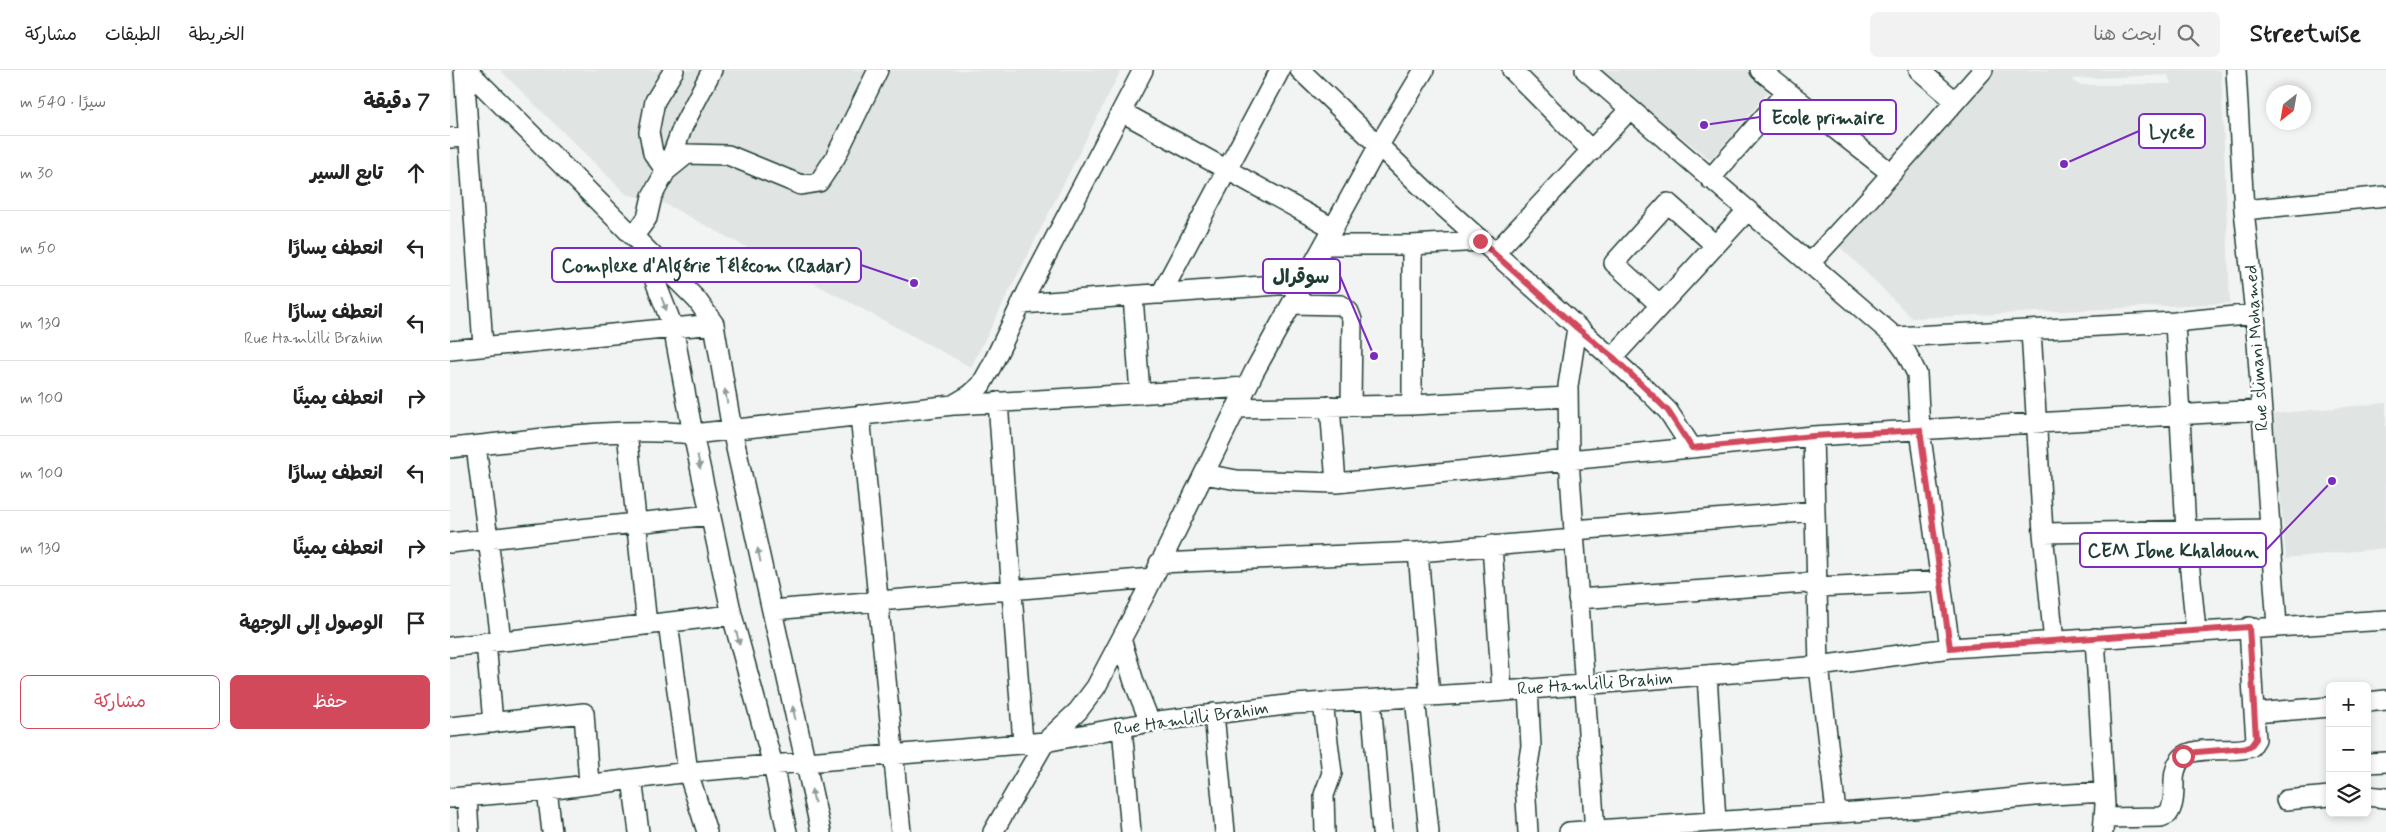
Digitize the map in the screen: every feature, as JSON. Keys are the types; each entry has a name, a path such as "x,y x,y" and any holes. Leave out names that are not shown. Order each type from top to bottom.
{"street":[{"path":"465,70 459,137 483,346"},
{"path":"465,70 697,300 714,324 732,430 821,832"},
{"path":"666,171 654,154 650,132 655,101 674,70"},
{"path":"712,70 683,126 666,171 652,196 647,218 637,239 673,327 693,434 732,615 773,765 787,832"},
{"path":"666,171 687,154 728,155 802,185 819,182 835,158 878,70"},
{"path":"953,405 963,400 981,385 1143,70"},
{"path":"1161,294 1280,70"},
{"path":"1300,70 1480,241 1577,328 1613,357 1668,411 1692,448"},
{"path":"993,832 1045,742 1078,711 1090,695 1122,642 1246,387 1379,145 1424,70"},
{"path":"1512,70 1592,151"},
{"path":"1585,70 1895,337 1906,352 1917,374 1920,430 1950,648"},
{"path":"1760,70 1891,173"},
{"path":"1919,70 1955,101"},
{"path":"1810,263 1983,70"},
{"name":"Rue slimani Mohamed","path":"2236,70 2244,210 2255,314 2276,626"},
{"path":"1710,179 1786,92"},
{"path":"1495,253 1630,109"},
{"path":"1122,112 1333,228"},
{"path":"2244,210 2386,196"},
{"path":"1660,305 1614,263 1668,203 1715,245"},
{"path":"1613,357 1747,211"},
{"path":"1324,246 1412,245 1480,241"},
{"path":"1412,245 1412,405"},
{"path":"1021,304 1303,284"},
{"path":"1133,296 1140,394"},
{"path":"1292,304 1341,305 1349,312 1352,320 1351,406"},
{"path":"1895,337 2176,322 2255,314"},
{"path":"2176,322 2186,530 2196,631"},
{"path":"450,350 714,324"},
{"path":"1577,328 1568,397 1569,460 1595,831"},
{"path":"2031,330 2043,533 2054,642"},
{"path":"450,448 627,432 693,434 953,405 1246,387"},
{"path":"1236,408 1412,405 1568,397"},
{"path":"998,402 1023,743"},
{"path":"1330,406 1336,483"},
{"path":"1204,474 1237,480 1336,483 1813,436 2260,410"},
{"path":"860,415 901,832"},
{"path":"627,432 647,625"},
{"path":"1813,436 1819,666 1836,812"},
{"path":"476,446 489,538 494,641 493,723"},
{"path":"772,610 1012,589 1156,570 1418,552 1815,511"},
{"path":"450,543 710,515"},
{"path":"2043,533 2270,529"},
{"path":"1492,545 1502,691"},
{"path":"1418,552 1429,832"},
{"path":"1578,599 1805,583 1817,587 1941,581"},
{"path":"450,647 732,615"},
{"name":"Rue Hamlilli Brahim","path":"459,798 547,790 688,772 1045,742 1150,722 1214,713 1323,703 1819,666 1950,648 2249,627 2386,620"},
{"path":"668,623 688,772 707,832"},
{"path":"2095,638 2104,792 2104,825 2161,817 2168,814 2174,802 2174,774 2176,765 2183,756 2190,752 2250,747 2256,739 2249,627"},
{"path":"1122,642 1134,682 1150,722"},
{"path":"1707,675 1716,821"},
{"path":"1528,688 1531,746 1525,783 1528,832"},
{"path":"1371,700 1382,832"},
{"path":"2371,702 2386,700"},
{"path":"1323,703 1332,773 1324,795 1325,832"},
{"path":"2254,713 2326,707"},
{"path":"1214,713 1224,832"},
{"path":"450,727 584,714 589,784"},
{"path":"1122,727 1132,832"},
{"path":"2371,763 2386,762"},
{"path":"632,779 639,832"},
{"path":"547,790 552,832"},
{"path":"1569,832 1925,807 2035,796 2104,792"},
{"path":"2286,800 2326,796"},
{"path":"2371,796 2386,798"},
{"path":"459,798 469,832"}],"shaded area":[{"path":"500,70 1121,70 971,367 658,200 627,195"},
{"path":"1596,70 1747,70 1770,90 1711,160"},
{"path":"1988,70 2221,70 2230,303 1912,318 1835,242","holes":["2168,75 2171,84 2079,85 2071,79"]},
{"path":"2386,403 2386,548 2286,558 2273,414"}],"place":[{"name":"Ecole primaire","path":"1704,125"},
{"name":"Lycée","path":"2064,164"},
{"name":"Complexe d'Algérie Télécom (Radar)","path":"914,283"},
{"name":"سوقرال","path":"1374,356"},
{"name":"CEM Ibne Khaldoun","path":"2332,481"}],"route":[{"path":"1480,241 1577,328 1613,357 1646,389 1668,411 1692,448 1813,436 1920,430 1950,648 2249,627 2256,739 2250,747 2246,748 2190,752 2183,756"}]}
